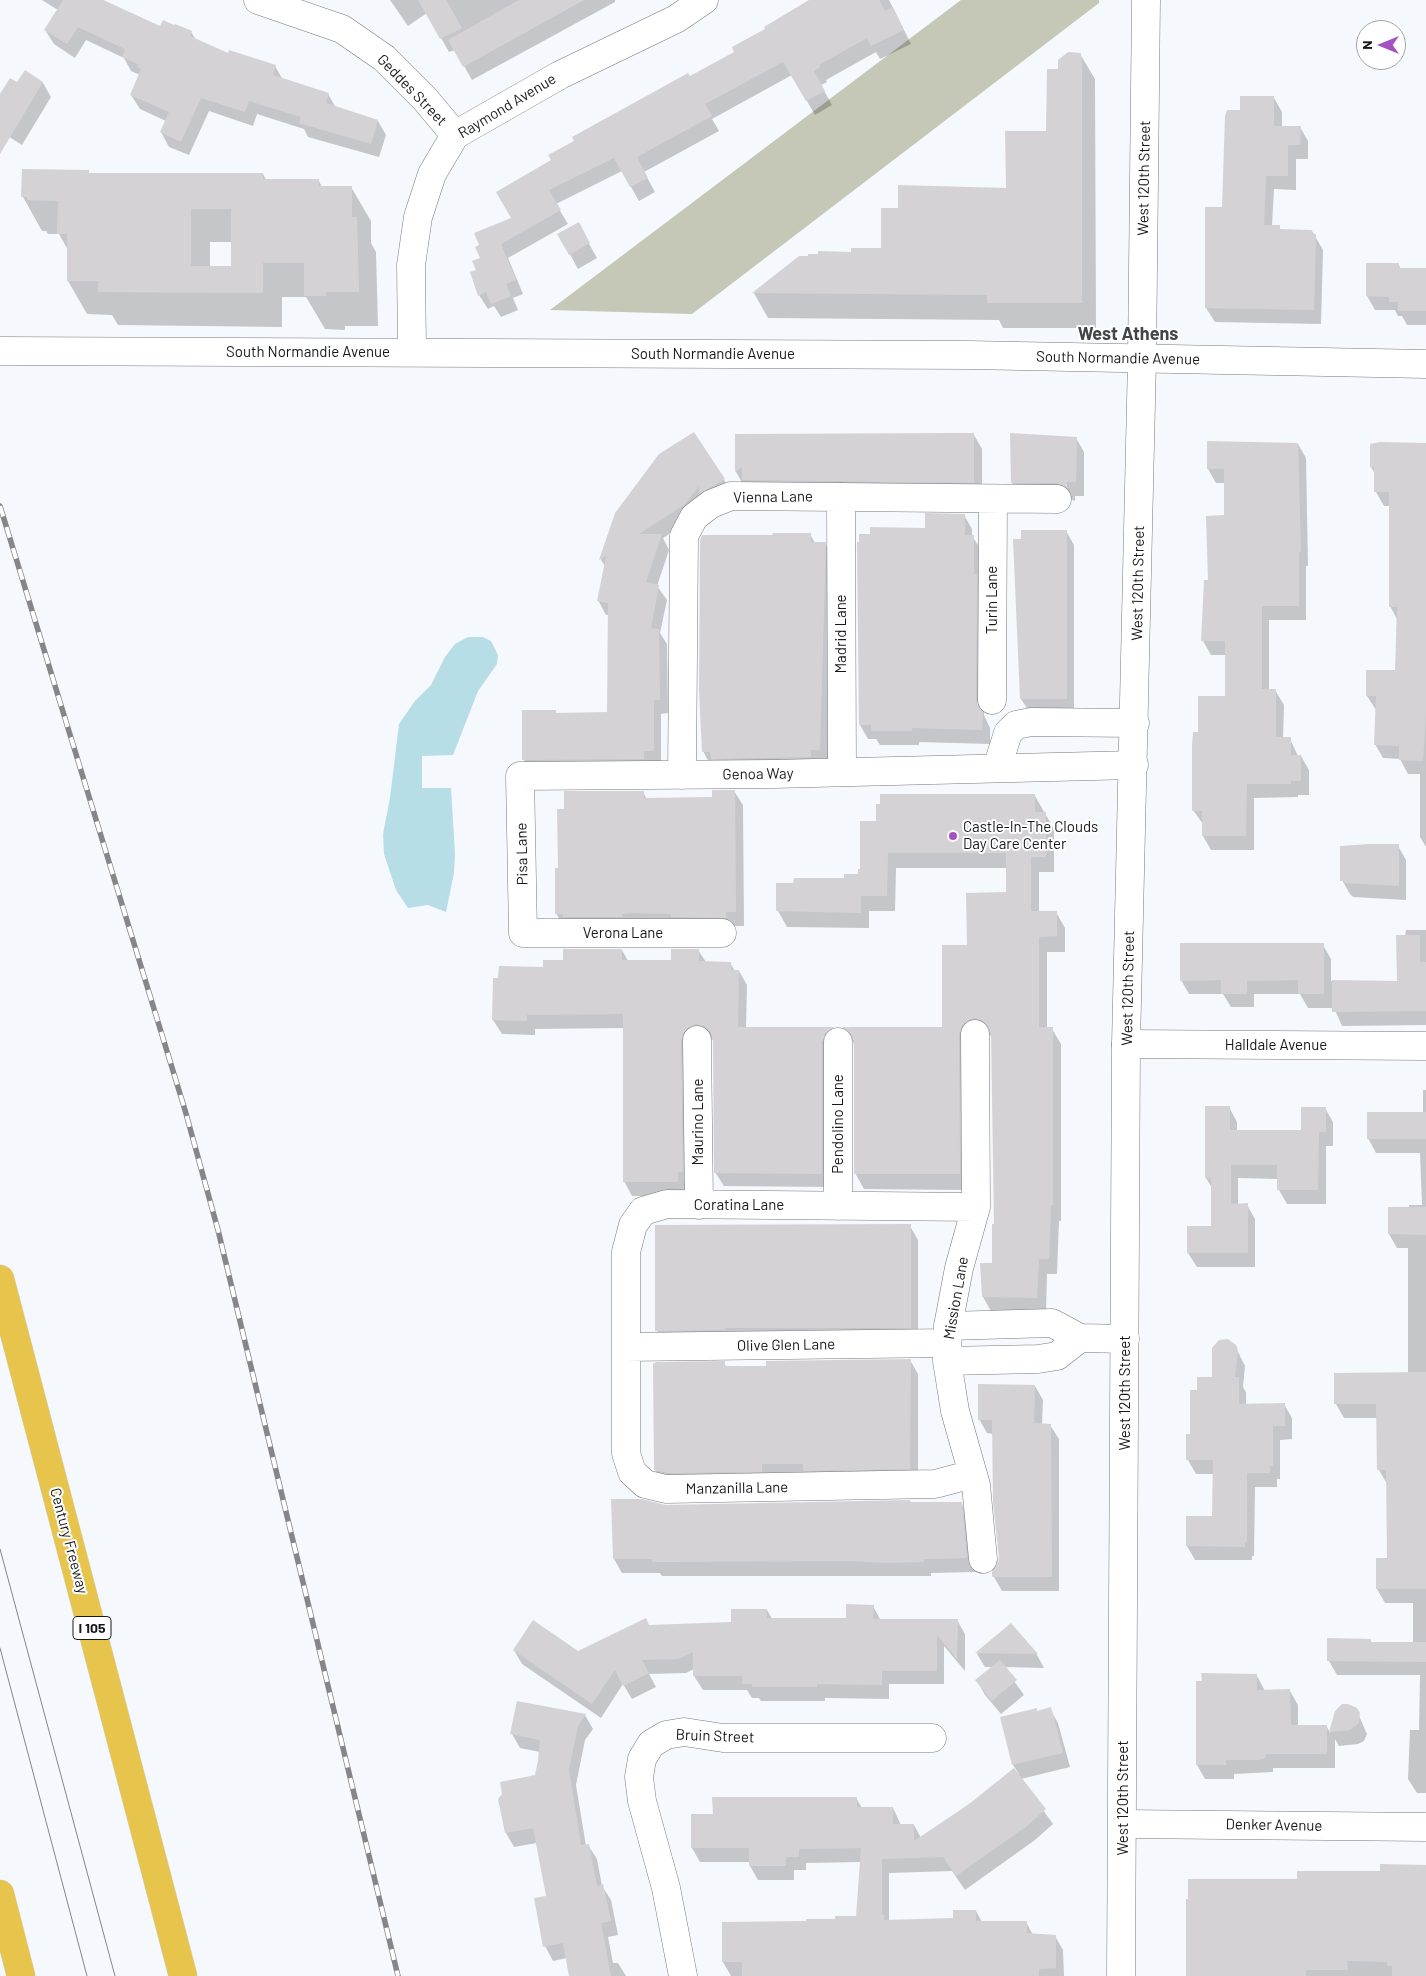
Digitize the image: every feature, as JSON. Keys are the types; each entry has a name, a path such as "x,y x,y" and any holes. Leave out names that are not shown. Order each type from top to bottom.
{"highway":[{"name":"Century Freeway","path":"0,1279 183,1976"},
{"path":"0,1894 21,1976"}],"street":[{"name":"Raymond Avenue","path":"412,352 411,265 418,217 432,174 455,135 670,9 704,0"},
{"name":"West 120th Street","path":"1121,1976 1126,1044 1135,723 1142,359 1146,0"},
{"name":"Geddes Street","path":"272,2 342,29 384,58 425,99 455,135"},
{"name":"South Normandie Avenue","path":"0,351 968,355 1426,364"},
{"name":"Vienna Lane","path":"682,774 684,536 694,517 711,504 730,496 993,500 1057,499"},
{"name":"Madrid Lane","path":"841,497 842,772"},
{"name":"Turin Lane","path":"992,700 993,500"},
{"path":"997,768 1008,732 1016,725 1032,722 1135,723"},
{"name":"Genoa Way","path":"520,776 842,772 1134,765"},
{"name":"Pisa Lane","path":"520,776 523,933"},
{"name":"Verona Lane","path":"523,933 722,933"},
{"name":"Mission Lane","path":"975,1034 976,1207 959,1268 947,1343 956,1411 973,1474 983,1558"},
{"name":"Maurino Lane","path":"697,1040 699,1205"},
{"name":"Pendolino Lane","path":"838,1042 838,1206"},
{"name":"Halldale Avenue","path":"1126,1044 1426,1046"},
{"name":"Coratina Lane","path":"626,1346 626,1252 633,1225 643,1212 667,1204 976,1207"},
{"name":"Olive Glen Lane","path":"626,1346 947,1343 1052,1324 1080,1338 1125,1339"},
{"name":"Olive Glen Lane","path":"947,1343 1038,1359 1057,1356 1080,1338"},
{"name":"Manzanilla Lane","path":"626,1346 626,1452 632,1472 645,1484 666,1489 934,1484 973,1474"},
{"name":"Bruin Street","path":"683,1976 666,1888 642,1801 639,1777 642,1759 651,1744 666,1735 684,1732 723,1738 932,1738"},
{"name":"Denker Avenue","path":"1122,1824 1426,1827"}],"green space":[{"path":"961,0 1099,0 1099,3 692,314 550,310"}],"water":[{"path":"468,637 483,637 491,641 498,655 497,664 478,691 453,755 422,756 422,788 451,788 455,854 454,873 446,912 428,905 408,908 396,890 384,854 383,834 390,798 399,724 415,701 431,685 445,657 455,644"}],"building":[{"path":"63,0 103,0 160,26 163,20 192,31 190,36 228,53 229,50 276,65 273,75 329,93 326,103 378,120 371,144 299,123 301,117 249,101 245,112 201,98 181,142 160,132 169,112 130,95 141,69 137,67 138,64 122,57 125,49 78,27 67,44 44,30"},
{"path":"418,0 446,0 462,28 440,39"},
{"path":"519,0 584,0 463,67 448,40"},
{"path":"809,0 879,0 885,11 893,7 904,30 871,46 867,38 819,65 820,67 814,71 825,91 806,101 783,62 705,104 712,116 637,157 648,178 630,187 614,158 549,190 561,210 501,244 516,280 506,284 511,296 491,304 486,292 478,296 470,272 476,270 472,261 480,258 475,247 479,245 474,233 511,218 496,192 551,160 548,155 574,141 572,137 688,73 690,76 734,52 732,47 765,29 764,27"},
{"path":"1068,52 1081,53 1082,70 1082,303 987,303 987,295 752,293 799,256 818,254 818,251 851,252 851,248 881,248 881,208 898,208 898,185 1006,188 1005,131 1046,131 1047,69 1058,69 1058,60"},
{"path":"25,70 43,82 0,154 0,94 10,78 17,82"},
{"path":"1240,96 1274,96 1274,126 1301,126 1300,145 1288,145 1288,176 1266,176 1264,225 1280,225 1280,229 1312,230 1312,234 1316,234 1314,310 1205,308 1205,207 1222,207 1225,116 1227,110 1240,110"},
{"path":"22,169 89,170 89,173 263,173 263,179 319,179 319,186 352,186 352,217 357,217 359,292 326,292 326,296 304,296 304,263 263,263 263,293 98,292 98,281 67,281 67,234 57,234 58,201 27,200 27,197 21,197","holes":["191,209 231,209 231,266 191,266"]},
{"path":"579,222 590,243 569,255 557,234"},
{"path":"1366,263 1399,263 1399,268 1426,268 1426,311 1398,311 1398,302 1389,302 1389,297 1366,296"},
{"path":"694,432 725,479 699,494 699,486 684,505 639,534 662,534 646,582 659,585 651,628 659,629 660,700 654,700 654,751 644,751 644,759 522,760 522,710 556,710 556,713 607,712 608,603 597,601 606,556 599,560 615,513 659,454"},
{"path":"974,433 974,483 742,480 742,467 735,472 735,434"},
{"path":"1010,433 1077,437 1076,482 1067,482 1067,488 1057,483 1011,483"},
{"path":"1207,441 1298,443 1301,552 1299,552 1299,606 1262,606 1262,689 1276,689 1276,737 1291,737 1291,755 1301,755 1301,781 1291,781 1291,784 1247,784 1246,836 1202,836 1202,811 1192,811 1192,746 1193,732 1198,732 1198,696 1225,696 1225,641 1201,641 1204,580 1208,580 1206,516 1224,515 1224,469 1207,469"},
{"path":"1380,442 1426,443 1426,714 1423,761 1399,760 1399,746 1374,745 1376,696 1366,696 1366,670 1395,670 1397,607 1389,607 1389,492 1374,492 1374,467 1370,467 1370,444"},
{"path":"925,513 965,514 965,535 974,535 974,574 977,574 976,700 983,712 982,730 912,728 912,731 871,731 871,725 859,725 857,542 859,542 859,534 870,534 870,527 925,528"},
{"path":"1021,530 1067,530 1067,699 1020,699 1013,539 1021,539"},
{"path":"773,533 811,533 811,542 826,542 820,750 811,750 811,757 711,759 710,752 702,752 699,690 700,540 702,535 772,535"},
{"path":"712,790 735,790 736,912 726,912 726,918 671,917 671,914 631,913 622,914 622,917 563,917 563,914 555,914 555,868 558,868 557,809 564,809 564,791 644,791 644,798 712,797"},
{"path":"880,794 1035,794 1035,812 1046,812 1046,857 1031,857 1031,911 1057,911 1057,936 1039,937 1039,1027 1053,1027 1053,1205 1051,1205 1049,1259 1039,1259 1037,1298 982,1297 980,1263 992,1263 992,1224 994,1224 991,1034 989,1027 983,1021 975,1018 968,1020 962,1026 959,1034 960,1174 854,1174 854,1042 851,1034 842,1027 942,1027 942,945 967,945 966,893 1006,892 1006,853 888,853 887,896 861,896 861,913 776,911 776,883 793,883 794,878 844,878 844,874 858,874 858,869 860,869 860,821 876,821 876,804 880,804"},
{"path":"1399,844 1399,886 1344,883 1344,881 1340,881 1340,846"},
{"path":"1396,935 1420,935 1420,962 1426,962 1426,1011 1332,1012 1332,980 1397,981"},
{"path":"1180,943 1324,943 1324,994 1298,994 1298,980 1247,981 1247,994 1221,994 1221,980 1180,981"},
{"path":"563,949 622,949 622,960 671,960 671,949 699,949 699,961 731,962 731,970 739,970 738,1027 834,1027 825,1034 822,1042 822,1174 714,1173 713,1040 711,1032 705,1027 696,1024 684,1032 681,1040 683,1172 678,1172 678,1182 623,1182 623,1014 527,1015 527,1021 492,1020 493,978 498,978 499,966 543,967 543,960 563,960"},
{"path":"1205,1106 1230,1106 1230,1130 1301,1130 1301,1107 1326,1107 1326,1132 1319,1132 1318,1190 1277,1190 1277,1165 1231,1165 1231,1204 1248,1203 1248,1253 1187,1253 1187,1226 1211,1226 1211,1178 1205,1178"},
{"path":"1367,1112 1426,1112 1426,1139 1367,1139"},
{"path":"1388,1207 1426,1207 1426,1235 1388,1234"},
{"path":"911,1224 911,1328 726,1328 725,1330 655,1331 655,1225"},
{"path":"1228,1339 1236,1345 1238,1350 1235,1377 1239,1377 1239,1404 1285,1403 1285,1426 1273,1426 1273,1466 1270,1466 1270,1473 1247,1473 1247,1542 1245,1542 1245,1547 1186,1546 1186,1516 1212,1516 1213,1460 1186,1460 1186,1434 1190,1434 1190,1390 1197,1390 1197,1377 1212,1377 1212,1348 1219,1340"},
{"path":"911,1359 910,1469 803,1471 803,1464 762,1464 762,1472 668,1473 654,1470 653,1364 656,1362 725,1361 725,1366 766,1366 766,1361"},
{"path":"1426,1372 1426,1589 1376,1589 1376,1558 1387,1558 1386,1470 1377,1470 1376,1404 1334,1404 1334,1373"},
{"path":"978,1384 1035,1385 1034,1423 1051,1424 1052,1577 992,1577 992,1571 997,1565 999,1558 993,1502 992,1420 978,1420"},
{"path":"611,1499 642,1499 666,1505 910,1500 911,1502 962,1502 967,1558 924,1559 924,1562 888,1563 848,1561 652,1562 652,1559 613,1559"},
{"path":"846,1604 874,1605 873,1619 958,1619 957,1659 937,1635 937,1671 882,1671 882,1685 817,1684 817,1687 752,1687 752,1684 742,1684 742,1676 693,1676 693,1652 678,1659 642,1660 649,1673 623,1686 615,1670 592,1704 513,1650 533,1620 578,1651 646,1618 649,1625 731,1622 731,1609 767,1609 767,1618 846,1618"},
{"path":"1011,1623 1038,1654 975,1653"},
{"path":"1327,1638 1371,1639 1371,1642 1426,1642 1426,1662 1327,1661"},
{"path":"1000,1660 1017,1680 992,1701 975,1680"},
{"path":"1201,1673 1257,1674 1257,1690 1290,1689 1291,1725 1327,1725 1327,1754 1266,1754 1266,1758 1258,1760 1226,1760 1226,1765 1196,1765 1196,1681 1202,1681"},
{"path":"517,1701 586,1714 578,1726 569,1770 581,1845 589,1844 597,1886 603,1884 611,1921 601,1923 611,1976 569,1976 563,1943 543,1947 534,1898 546,1896 533,1828 505,1833 498,1799 502,1794 500,1782 535,1775 538,1760 540,1740 510,1734"},
{"path":"1342,1704 1348,1704 1357,1708 1360,1713 1359,1723 1350,1730 1329,1732 1335,1711"},
{"path":"1051,1707 1063,1753 1012,1765 1000,1717 1037,1708 1037,1711"},
{"path":"1014,1768 1046,1809 1027,1826 956,1876 943,1857 882,1859 882,1915 884,1915 884,1920 953,1918 953,1910 976,1910 976,1921 1027,1921 1027,1933 1056,1935 1056,1968 1039,1969 1039,1976 742,1976 742,1962 722,1962 722,1922 806,1921 806,1919 835,1919 835,1916 856,1916 861,1848 799,1849 799,1857 786,1857 786,1866 749,1866 749,1848 691,1848 691,1814 713,1814 712,1797 857,1797 857,1807 893,1807 893,1824 914,1824 914,1841 969,1804"},
{"path":"1380,1864 1426,1865 1426,1976 1392,1976 1392,1966 1387,1966 1387,1962 1347,1961 1348,1970 1306,1970 1306,1976 1186,1976 1186,1899 1188,1899 1188,1879 1297,1879 1297,1871 1380,1871"}],"tram line":[{"path":"0,1549 115,1976"},
{"path":"0,1648 87,1976"}],"railway":[{"path":"0,506 185,1110 218,1230 398,1976"}],"place":[{"name":"Castle-In-The Clouds Day Care Center","path":"953,836"}],"district":[{"name":"West Athens","path":"1128,334"}]}
